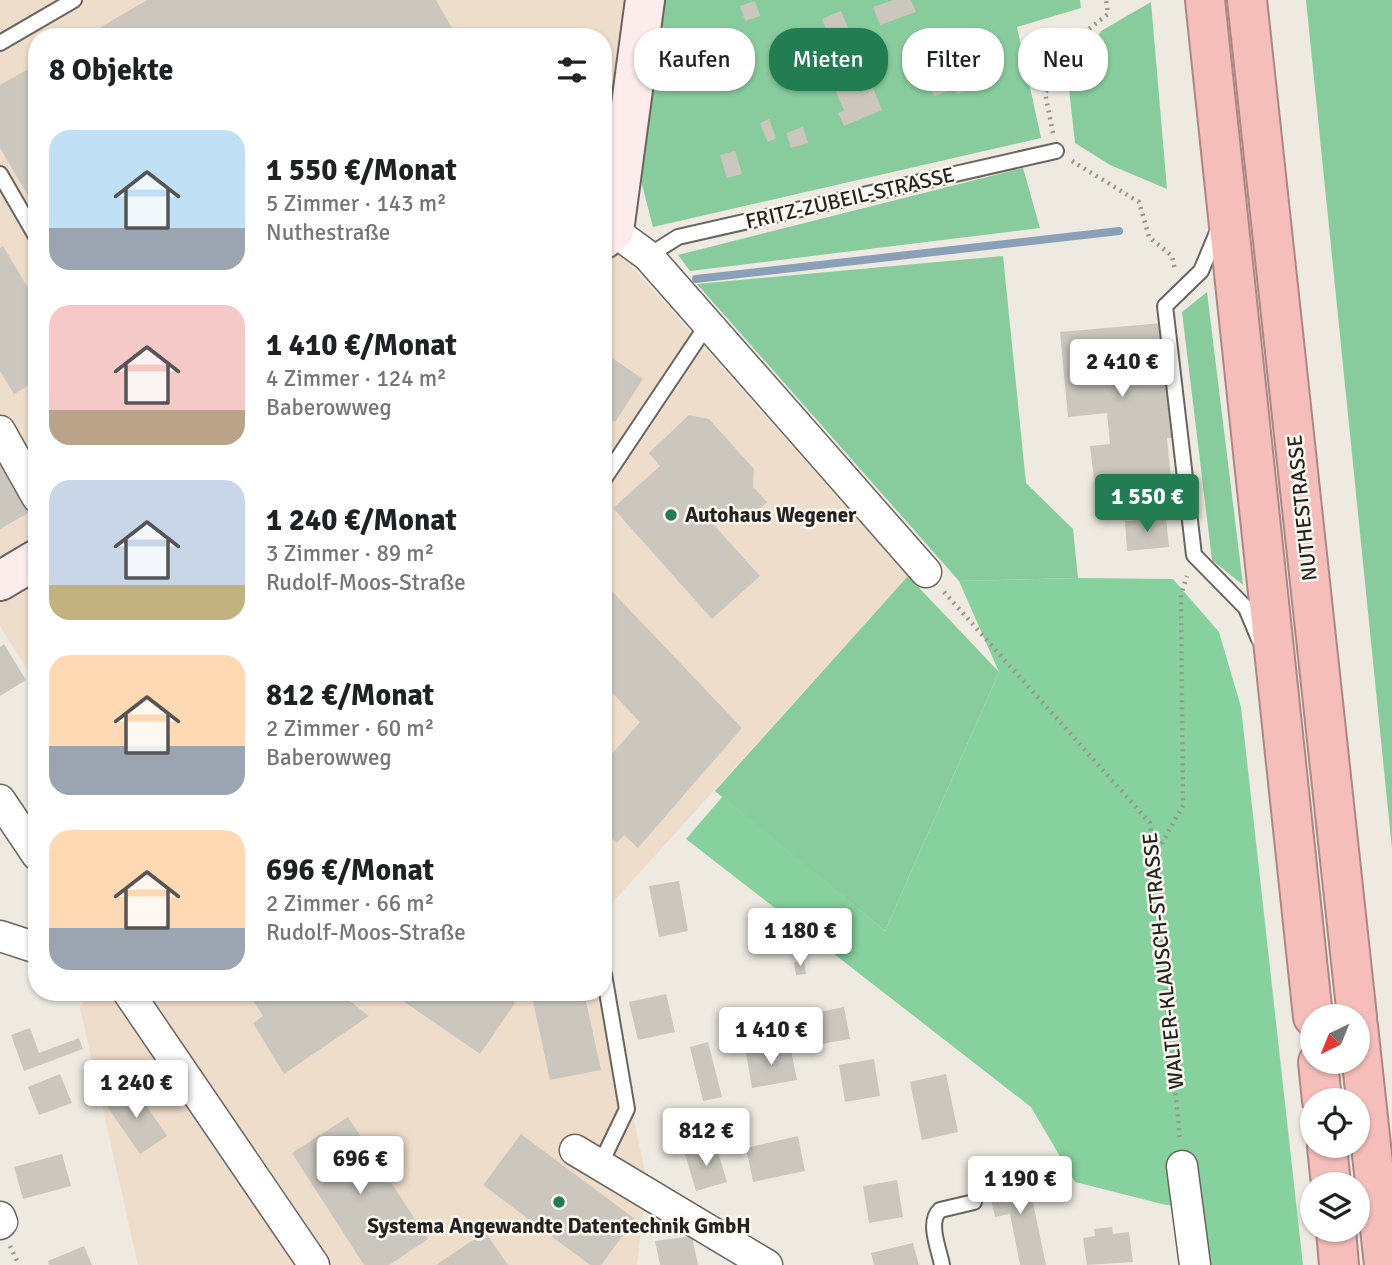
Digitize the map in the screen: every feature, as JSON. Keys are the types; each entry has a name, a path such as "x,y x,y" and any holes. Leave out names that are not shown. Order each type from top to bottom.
{"highway":[{"name":"NUTHESTRASSE","path":"1205,0 1312,1004"},
{"name":"NUTHESTRASSE","path":"1247,0 1356,1004"},
{"path":"1363,1074 1384,1265"},
{"path":"1337,1242 1339,1265"}],"street":[{"path":"612,215 645,0"},
{"path":"612,237 649,256 926,572"},
{"path":"0,431 28,481"},
{"path":"0,581 28,564"},
{"path":"0,800 28,842"},
{"path":"0,936 28,945"},
{"path":"134,1001 314,1265"},
{"path":"575,1150 767,1265"},
{"path":"1182,1166 1195,1265"},
{"path":"0,1217 0,1224"}],"lane":[{"path":"0,43 74,0"},
{"name":"FRITZ-ZUBEIL-STRASSE","path":"649,256 678,237 1056,151"},
{"path":"0,174 28,222"},
{"path":"1227,207 1201,271 1165,306 1194,555 1246,608 1278,684"},
{"path":"612,467 707,325"},
{"path":"600,1165 627,1109 609,1001"},
{"path":"942,1265 933,1220 936,1213 974,1202"}],"path":[{"path":"1106,0 1108,14 1085,32 1045,93 1056,151 1139,202 1149,237 1172,256 1180,291"},
{"path":"1154,858 1183,805 1181,595 1194,555"},
{"name":"WALTER-KLAUSCH-STRASSE","path":"926,572 1150,822 1182,1166"}],"shaded area":[{"path":"0,0 628,0 612,133 612,28 28,28 28,671 0,626"},
{"path":"612,230 627,261 908,576 612,903"},
{"path":"84,1001 608,1001 647,1180 637,1265 138,1265 80,1008"}],"green space":[{"path":"662,0 1080,0 1081,8 1017,27 1018,91 1031,91 1041,138 653,227 640,177 651,91 755,91 755,28 659,28"},
{"path":"1306,0 1392,0 1392,849"},
{"path":"1151,2 1167,189 1110,165 1075,143 1069,91 1108,91 1106,28"},
{"path":"1023,168 1040,228 690,271 678,255"},
{"path":"1003,256 1026,483 1073,529 1078,578 959,581 697,284"},
{"path":"1207,292 1243,585 1212,560 1182,312"},
{"path":"908,576 999,672 885,931 715,791"},
{"path":"1173,579 1219,632 1241,707 1303,1265 1208,1265 1200,1205 1166,1205 1075,1182 1031,1107 686,839 723,796 885,931 999,672 959,581"}],"building":[{"path":"147,0 436,0 452,28 99,28"},
{"path":"894,0 911,0 916,12 880,25 873,7"},
{"path":"755,1 760,16 745,21 740,6"},
{"path":"841,11 848,28 826,28 822,19"},
{"path":"28,69 28,196 0,148 0,85"},
{"path":"836,91 874,91 882,110 844,126 838,113 844,111"},
{"path":"932,91 949,91 934,96"},
{"path":"769,119 776,138 768,142 760,123"},
{"path":"803,127 808,143 791,148 786,133"},
{"path":"735,151 742,174 727,178 720,155"},
{"path":"3,246 28,288 28,386 14,394 0,371 0,248"},
{"path":"1162,323 1173,438 1167,438 1171,479 1095,486 1090,446 1110,444 1107,413 1068,417 1060,332"},
{"path":"612,358 643,379 615,422 612,420"},
{"name":"Autohaus Wegener","path":"689,415 709,419 754,469 753,487 767,502 745,521 732,508 713,524 760,576 712,619 613,508 660,466 649,453"},
{"path":"0,459 28,508 28,513 0,529"},
{"path":"1166,518 1169,547 1127,551 1125,521"},
{"path":"612,591 742,728 638,848 624,835 617,843 612,838 612,754 640,722 612,692"},
{"path":"4,644 26,680 0,696 0,647"},
{"path":"679,881 688,931 659,937 649,886"},
{"path":"804,961 806,974 796,975 794,962"},
{"path":"666,994 675,1032 638,1040 629,1002"},
{"path":"254,1001 350,1001 369,1016 284,1074 253,1023 263,1016"},
{"path":"403,1001 515,1003 480,1054"},
{"path":"533,1001 586,1001 601,1070 550,1080"},
{"path":"844,1007 850,1039 821,1044 815,1013"},
{"path":"30,1028 39,1053 79,1038 83,1049 24,1071 11,1035"},
{"path":"708,1042 722,1097 703,1101 690,1047"},
{"path":"790,1045 797,1080 752,1088 746,1053"},
{"path":"874,1059 880,1096 845,1102 839,1065"},
{"path":"60,1074 72,1103 39,1115 28,1087"},
{"path":"946,1074 958,1132 922,1140 910,1082"},
{"path":"133,1086 167,1136 140,1154 106,1105"},
{"path":"348,1117 428,1239 389,1265 364,1265 292,1153"},
{"name":"Systema Angewandte Datentechnik GmbH","path":"521,1134 635,1219 601,1265 590,1265 483,1185"},
{"path":"798,1136 805,1171 753,1182 746,1148"},
{"path":"716,1145 727,1182 696,1191 685,1154"},
{"path":"62,1154 71,1186 23,1199 14,1167"},
{"path":"1026,1169 1046,1265 1020,1265 1010,1214 995,1217 989,1189 1007,1185 1004,1173"},
{"path":"897,1180 903,1217 869,1223 863,1186"},
{"path":"1112,1227 1113,1234 1129,1232 1133,1262 1087,1265 1083,1238 1095,1236 1094,1229"},
{"path":"485,1232 508,1265 436,1265"},
{"path":"692,1236 698,1265 660,1265 655,1241"},
{"path":"913,1243 919,1265 874,1265 871,1253"},
{"path":"84,1246 92,1265 49,1265 48,1261"}],"waterway":[{"path":"696,279 1119,231"}],"place":[{"name":"Autohaus Wegener","path":"671,515"},
{"name":"Systema Angewandte Datentechnik GmbH","path":"559,1202"}]}
